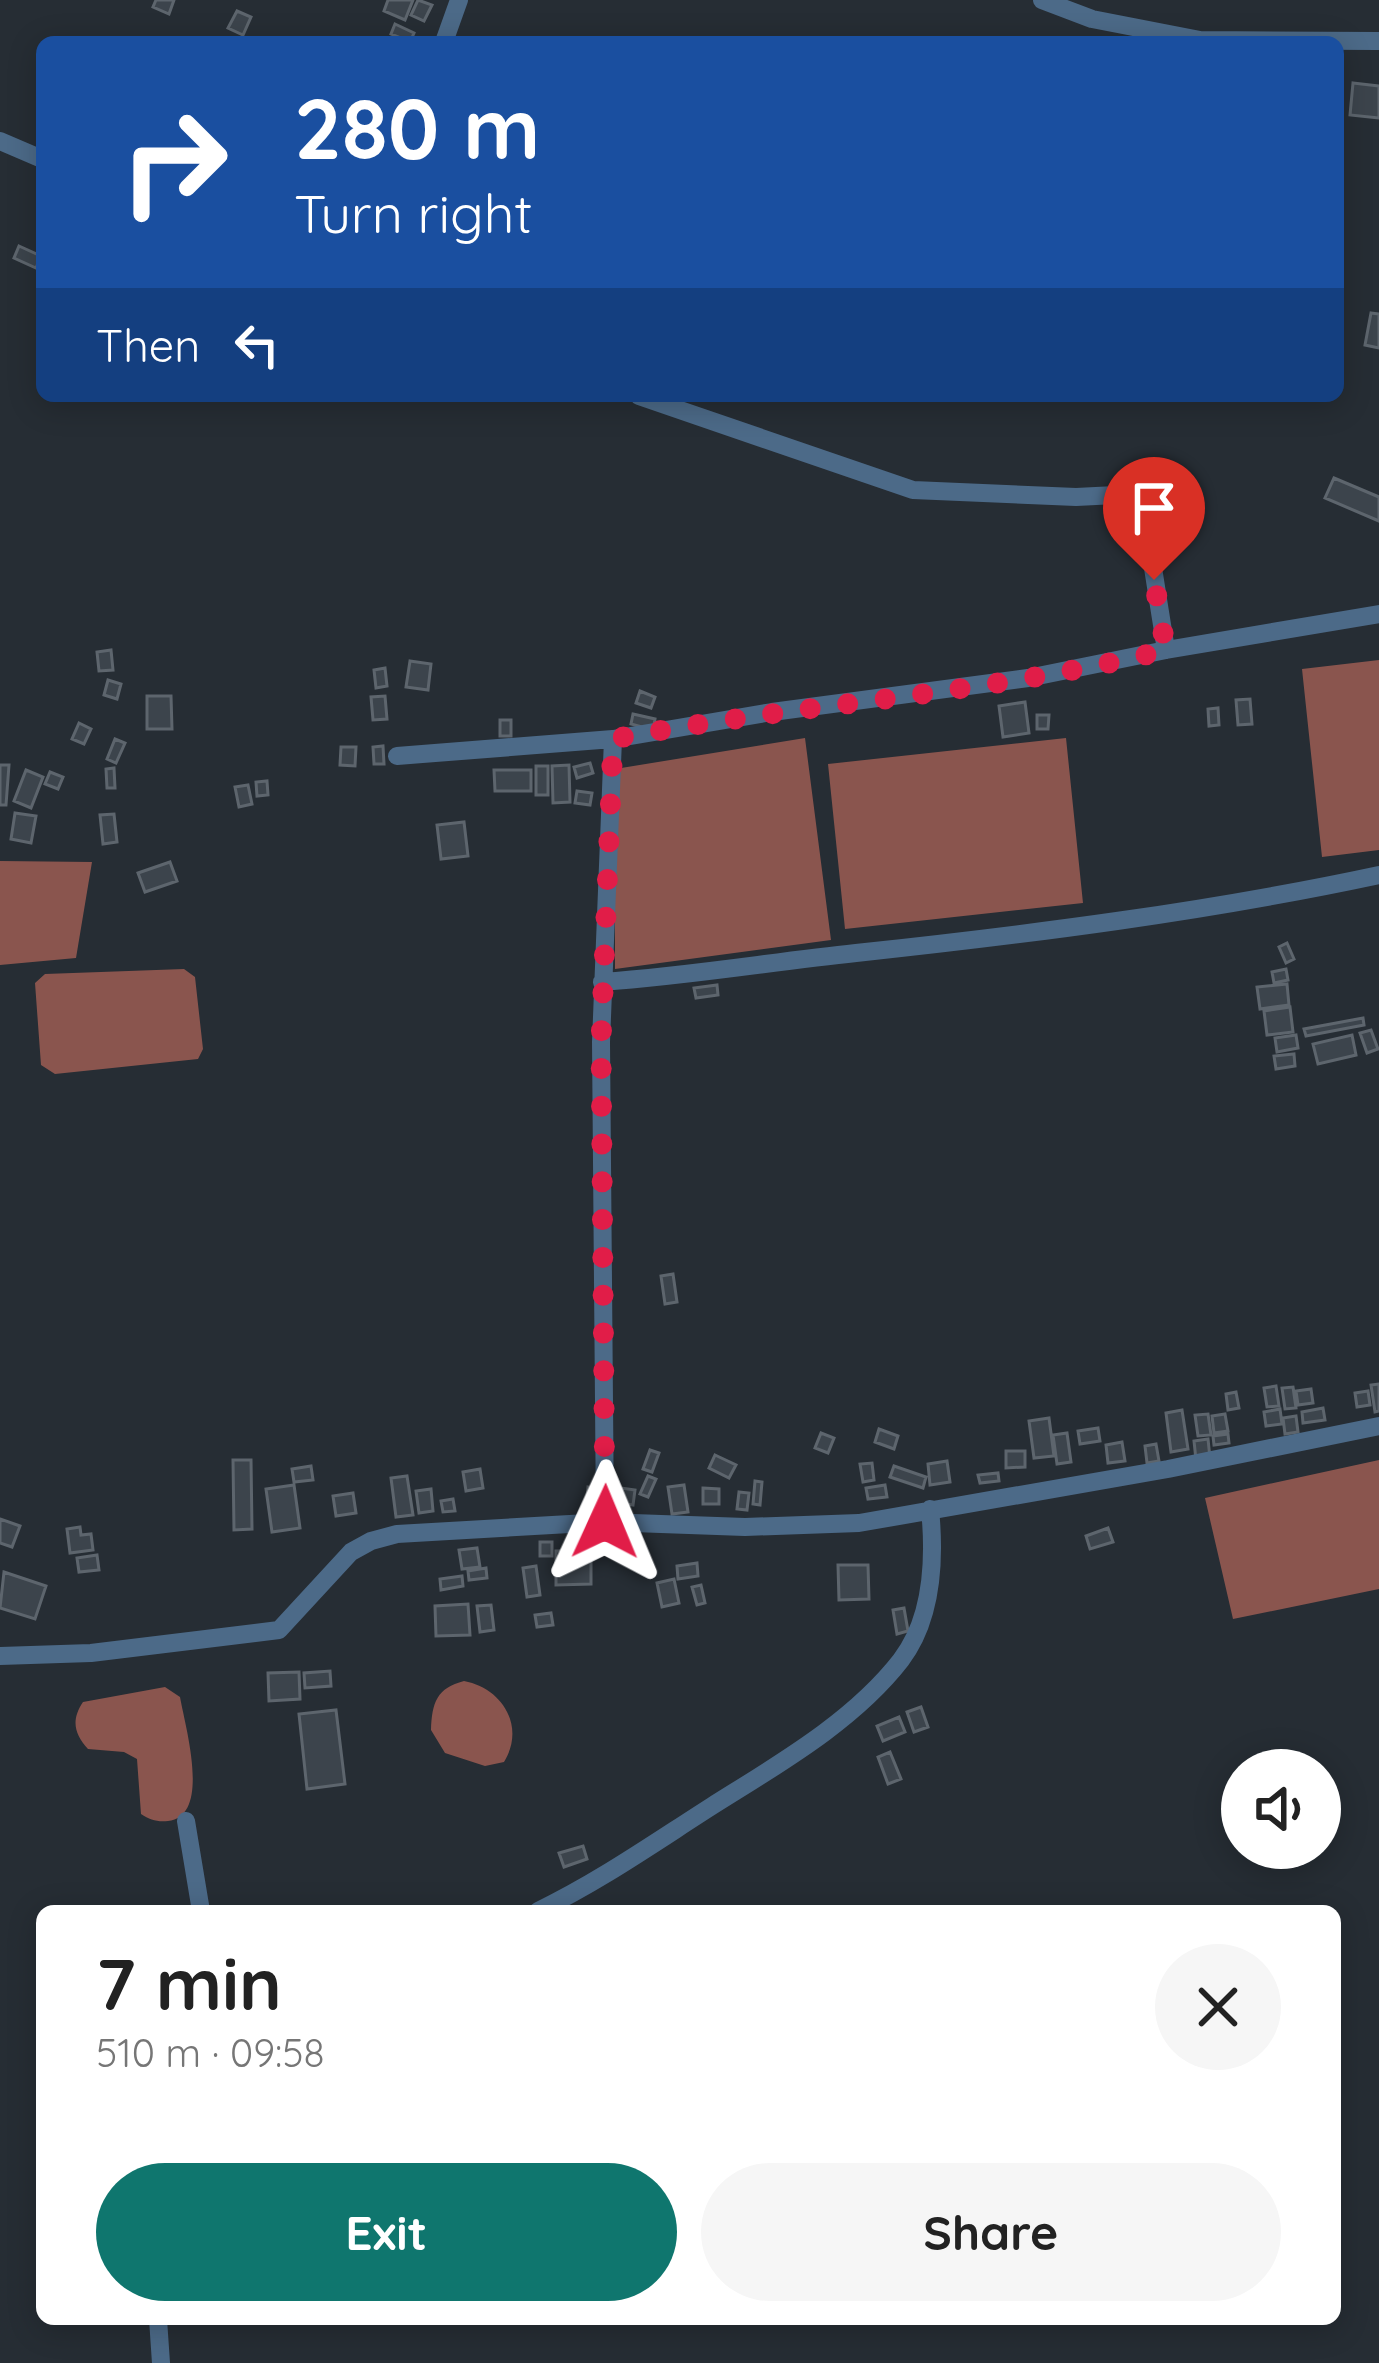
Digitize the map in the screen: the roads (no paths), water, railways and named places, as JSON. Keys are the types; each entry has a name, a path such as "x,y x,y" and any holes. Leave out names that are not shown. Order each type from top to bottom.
{"street":[{"path":"446,36 459,0"},
{"path":"1042,0 1092,20 1178,36"},
{"path":"1344,40 1379,40"},
{"path":"0,141 36,156"},
{"path":"656,402 913,490 1076,497 1136,494 1166,650"},
{"path":"397,757 613,739 1028,678 1379,614"},
{"path":"605,1522 602,982 613,739"},
{"path":"602,982 697,976 1109,923 1268,898 1379,874"},
{"path":"0,1656 91,1652 279,1630 339,1564 371,1541 397,1534 605,1522 809,1527 859,1523 1379,1426"},
{"path":"549,1905 642,1853 778,1766 867,1696 903,1658 924,1615 934,1553 930,1509"},
{"path":"186,1821 200,1905"},
{"path":"158,2325 161,2363"}]}
